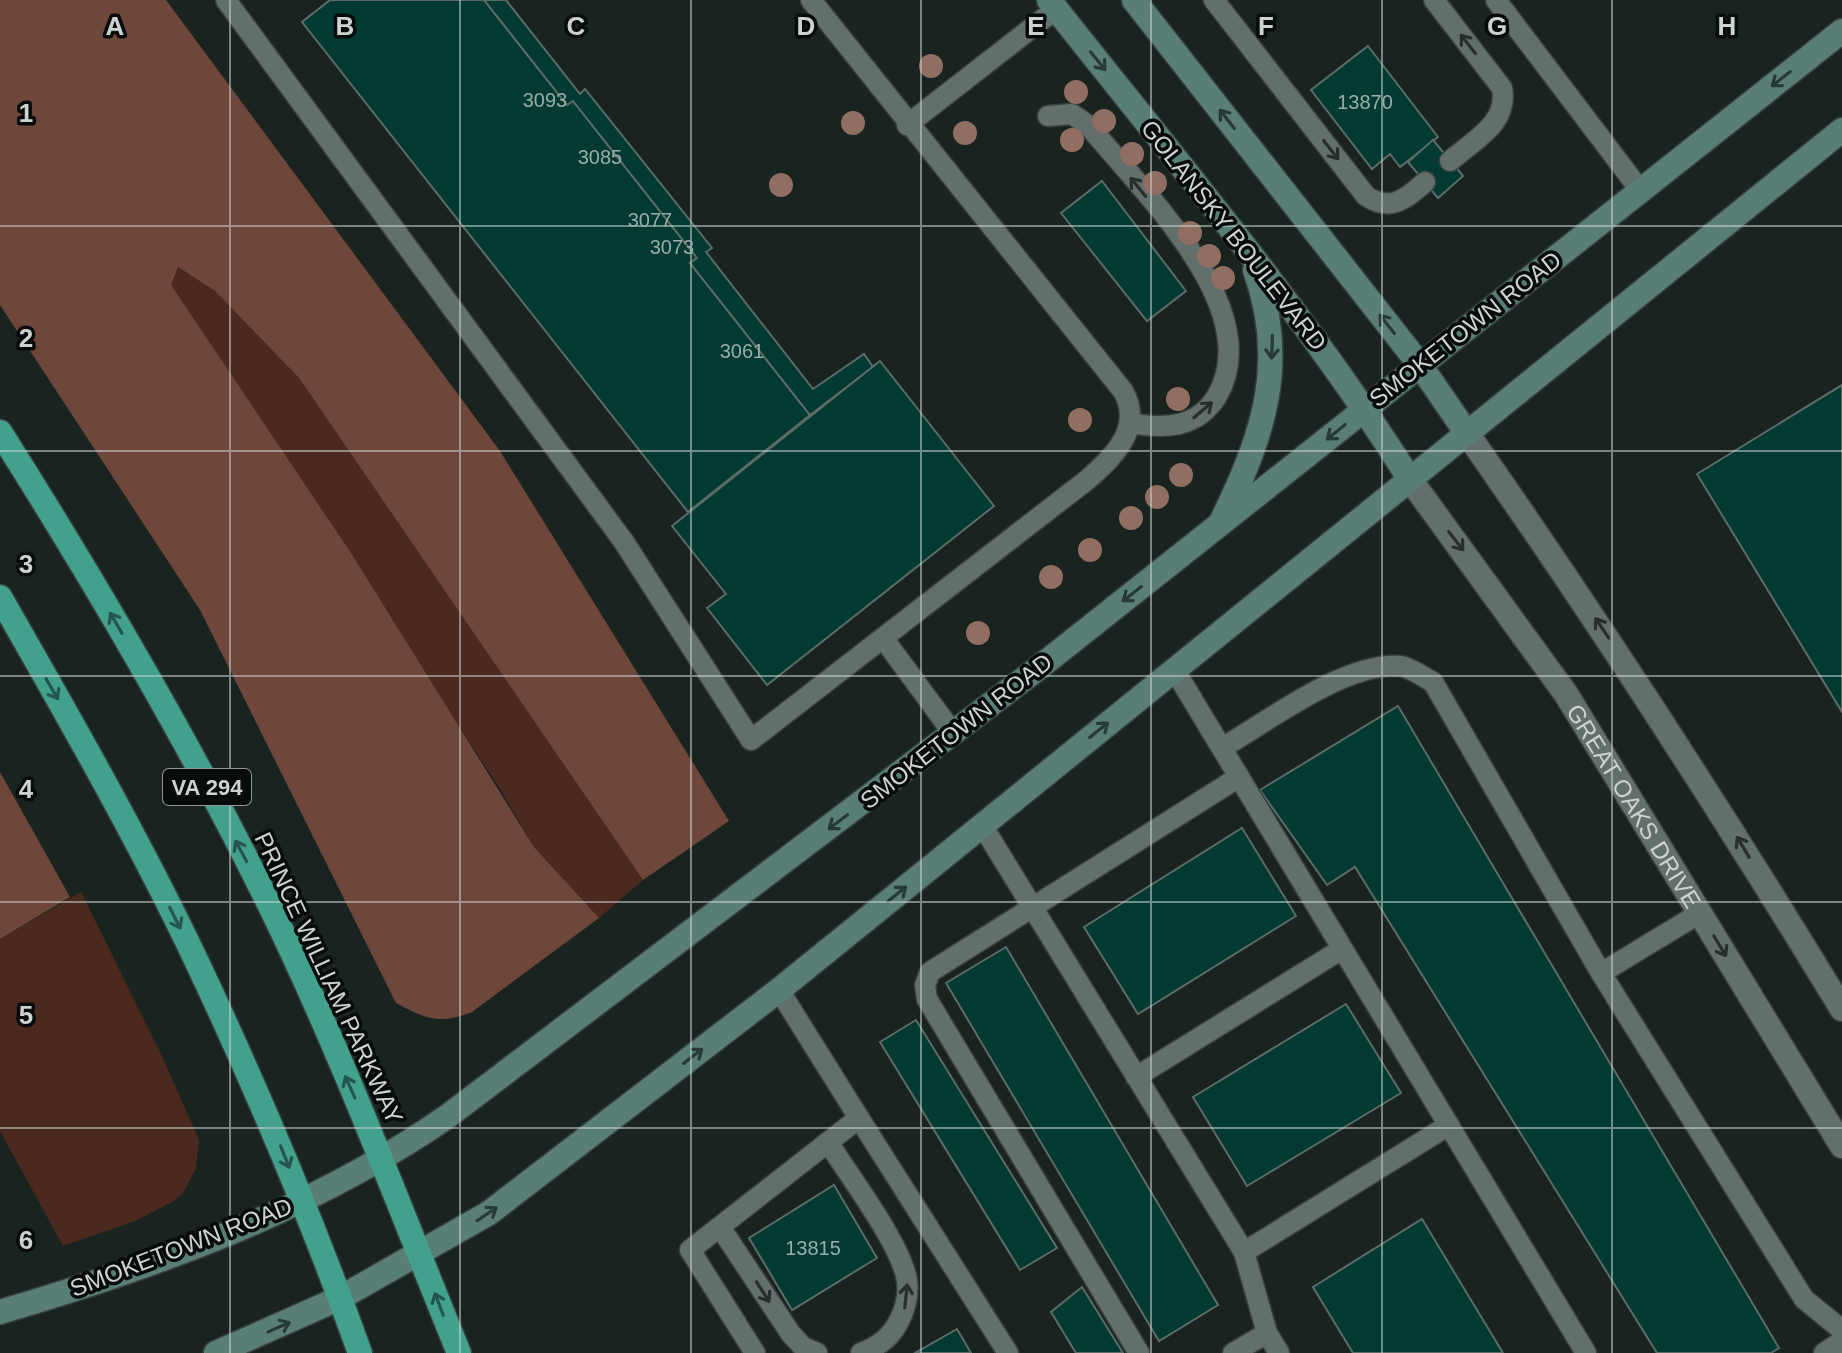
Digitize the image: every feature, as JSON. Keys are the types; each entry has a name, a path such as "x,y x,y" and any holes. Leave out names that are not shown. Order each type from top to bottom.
{"highway":[{"name":"PRINCE WILLIAM PARKWAY","path":"0,432 65,535 161,701 256,880 381,1159 459,1353"},
{"path":"0,597 99,770 196,959 303,1200 360,1353"}],"main road":[{"path":"1134,0 1420,365 1466,432"},
{"name":"GOLANSKY BOULEVARD","path":"1053,4 1247,245 1365,408 1409,478"},
{"name":"SMOKETOWN ROAD","path":"0,1312 113,1278 213,1240 303,1200 381,1159 469,1101 953,733 1842,31"},
{"path":"216,1353 340,1298 421,1255 489,1213 779,990 1842,130"},
{"path":"1220,524 1261,431 1271,373 1272,333 1268,309 1247,245"}],"street":[{"path":"1466,432 1602,627 1717,804 1842,1009"},
{"name":"GREAT OAKS DRIVE","path":"1409,478 1566,694 1842,1146"}],"lane":[{"path":"226,0 624,542 751,740 1087,480 1115,454 1130,423 1128,402 1123,391 907,125 811,0"},
{"path":"1214,0 1366,196 1379,205 1396,204 1425,182"},
{"path":"1434,0 1502,88 1504,101 1500,118 1450,161"},
{"path":"1496,0 1640,190"},
{"path":"907,125 1053,4"},
{"path":"1048,116 1072,114 1089,126 1204,268 1225,320 1228,369 1213,402 1200,415 1179,425 1162,428 1130,423"},
{"path":"883,638 953,733"},
{"path":"1222,748 1339,680 1374,668 1403,666 1433,682 1601,973 1804,1299 1842,1330"},
{"path":"1174,669 1586,1353"},
{"path":"1139,1353 927,999 925,985 930,972 1239,777"},
{"path":"982,825 1244,1252 1267,1333 1279,1353"},
{"path":"1601,973 1700,913"},
{"path":"1136,1077 1342,949"},
{"path":"779,990 1008,1353"},
{"path":"755,1353 690,1250 859,1118"},
{"path":"1244,1252 1449,1125"},
{"path":"828,1142 898,1254 907,1278 907,1303 894,1330 878,1345 861,1353"},
{"path":"720,1227 791,1334 803,1347 817,1353"},
{"path":"1233,1353 1267,1333"},
{"path":"1824,1353 1842,1341"}],"shaded area":[{"path":"0,0 166,0 500,451 729,821 643,880 299,378 215,291 178,267 171,285 351,553 534,847 599,918 472,1012 441,1019 416,1013 396,1003 200,610 0,305"},
{"path":"178,267 215,291 299,378 643,880 599,918 534,847 502,792 170,284"},
{"path":"0,772 70,897 0,939"},
{"path":"81,892 161,1054 199,1140 196,1168 183,1193 174,1201 135,1221 63,1246 0,1131 0,939"}],"building":[{"path":"330,0 484,0 567,105 573,101 697,258 690,263 810,415 688,512 302,22"},
{"path":"484,0 506,0 580,94 585,89 712,248 706,252 813,389 864,354 873,367 810,415 690,263 697,258 573,101 567,105"},
{"path":"1368,46 1438,137 1400,167 1390,154 1372,169 1311,90"},
{"path":"1433,140 1463,176 1438,198 1408,162"},
{"path":"1102,181 1186,291 1147,321 1061,213"},
{"path":"880,361 994,506 767,685 707,608 726,594 672,526"},
{"path":"1842,385 1842,712 1697,474"},
{"path":"1398,706 1779,1348 1771,1353 1657,1353 1355,867 1327,885 1260,790"},
{"path":"1242,828 1296,916 1138,1014 1084,927"},
{"path":"1006,947 1218,1305 1159,1341 946,983"},
{"path":"1346,1004 1401,1093 1247,1186 1193,1097"},
{"path":"916,1020 1057,1248 1020,1270 880,1042"},
{"path":"834,1185 877,1258 792,1310 749,1238"},
{"path":"1422,1219 1503,1353 1353,1353 1313,1287"},
{"path":"1082,1287 1123,1353 1076,1353 1051,1312"},
{"path":"957,1329 971,1353 915,1353"}]}
